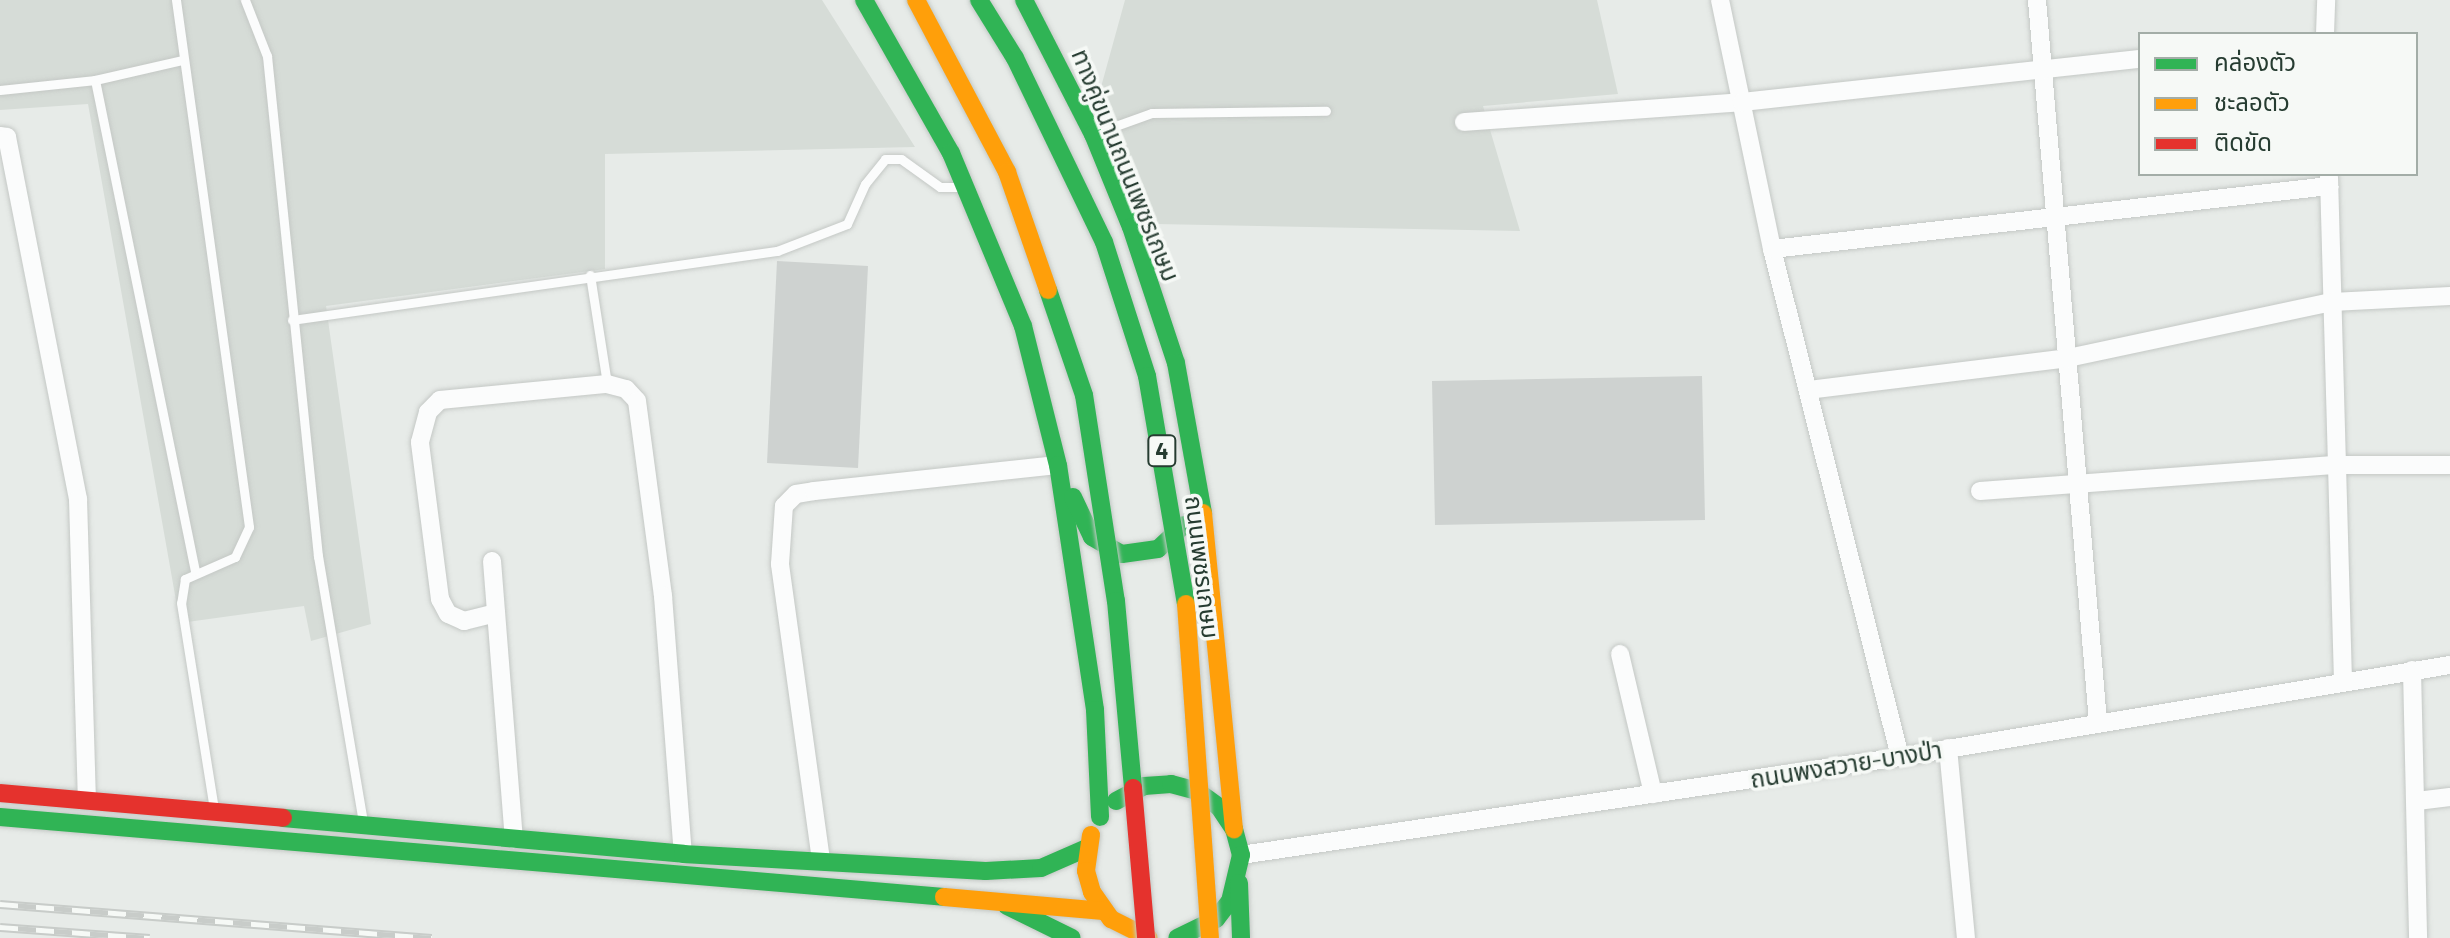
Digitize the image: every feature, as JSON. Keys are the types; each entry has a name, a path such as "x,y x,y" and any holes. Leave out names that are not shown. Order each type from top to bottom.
{"main road":[{"path":"864,0 911,78 965,186 1023,326 1081,523 1092,537 1122,554 1158,549 1186,522 1191,503 1176,363"},
{"path":"916,0 1007,172 1084,395 1116,601 1147,938"},
{"name":"ถนนเพชรเกษม","path":"979,0 1015,58 1104,242 1147,376 1186,601 1210,938"},
{"name":"ทางคู่ขนานถนนเพชรเกษม","path":"1024,0 1093,134 1131,227 1176,363 1198,472 1214,596 1234,829 1241,855 1239,879"},
{"path":"1045,405 1058,465 1095,710 1100,817"},
{"path":"1186,601 1230,938"},
{"path":"1115,938 1089,881 1087,848 1100,817 1119,798 1144,786 1171,784 1197,791 1219,807 1234,829"},
{"path":"0,793 683,854 1020,871 1060,863 1087,848"},
{"path":"0,817 996,901 1107,915 1147,938"},
{"path":"1177,938 1216,919 1239,879"},
{"path":"1239,879 1241,938"},
{"path":"996,901 1072,938"}],"street":[{"path":"1720,0 1772,249 1900,757"},
{"path":"2037,0 2098,722"},
{"path":"2325,32 2326,0"},
{"path":"1464,122 1742,102 2138,59"},
{"path":"0,136 7,137 78,499 87,800"},
{"path":"1772,249 2056,219 2329,180 2343,680"},
{"path":"1808,390 2068,358 2332,302 2450,296"},
{"path":"496,613 464,621 448,614 440,599 420,442 428,412 440,400 607,384 626,389 637,401 663,596 683,854"},
{"path":"821,860 780,564 784,506 796,494 814,491 1058,465"},
{"path":"1980,491 2079,487 2337,465 2450,465"},
{"path":"492,561 514,839"},
{"path":"1620,654 1653,794"},
{"name":"ถนนพงสวาย-บางป่า","path":"1241,855 1900,757 2343,680 2450,665"},
{"path":"2412,670 2418,938"},
{"path":"1948,748 1966,938"},
{"path":"2417,801 2450,797"}],"lane":[{"path":"176,0 249,527 235,557 195,571 185,579 181,603 214,812"},
{"path":"245,0 267,56 318,556 364,825"},
{"path":"0,90 95,80 182,60"},
{"path":"95,80 195,571"},
{"path":"1093,134 1152,113 1326,111"},
{"path":"292,320 799,245 847,224 865,184 885,159 901,159 940,187 965,186"},
{"path":"590,275 607,384"}],"shaded area":[{"path":"0,0 822,0 915,147 605,154 605,269 326,306 371,624 311,641 304,606 180,623 88,104 0,110"},
{"path":"1125,0 1597,0 1618,94 1483,106 1520,231 1156,224 1101,87"}],"building":[{"path":"777,261 868,266 858,468 767,463"},
{"path":"1702,376 1705,520 1435,525 1432,381"}],"railway":[{"path":"0,904 432,938"},
{"path":"0,927 150,938"}],"traffic: fast":[{"path":"864,0 951,153 1023,326 1058,465 1095,710 1100,817"},
{"path":"979,0 1015,58 1104,242 1147,376 1186,604"},
{"path":"1024,0 1093,134 1131,227 1176,363 1203,513"},
{"path":"1048,290 1084,395 1116,601 1133,788"},
{"path":"1073,497 1092,537 1122,554 1158,549 1184,525"},
{"path":"1116,801 1144,786 1171,784 1197,791 1219,807 1234,829 1241,855 1230,901 1216,919 1177,938"},
{"path":"0,817 944,897"},
{"path":"283,818 683,854 986,871 1041,868 1087,848"},
{"path":"1239,883 1241,938"},
{"path":"1007,906 1072,938"}],"traffic: slow":[{"path":"916,0 1007,172 1048,290"},
{"path":"1203,513 1234,829"},
{"path":"1186,604 1210,938"},
{"path":"1091,835 1086,871 1092,892 1111,919 1149,938"},
{"path":"944,897 1103,911"}],"traffic: jam":[{"path":"1133,788 1146,938"},
{"path":"0,793 283,818"}]}
